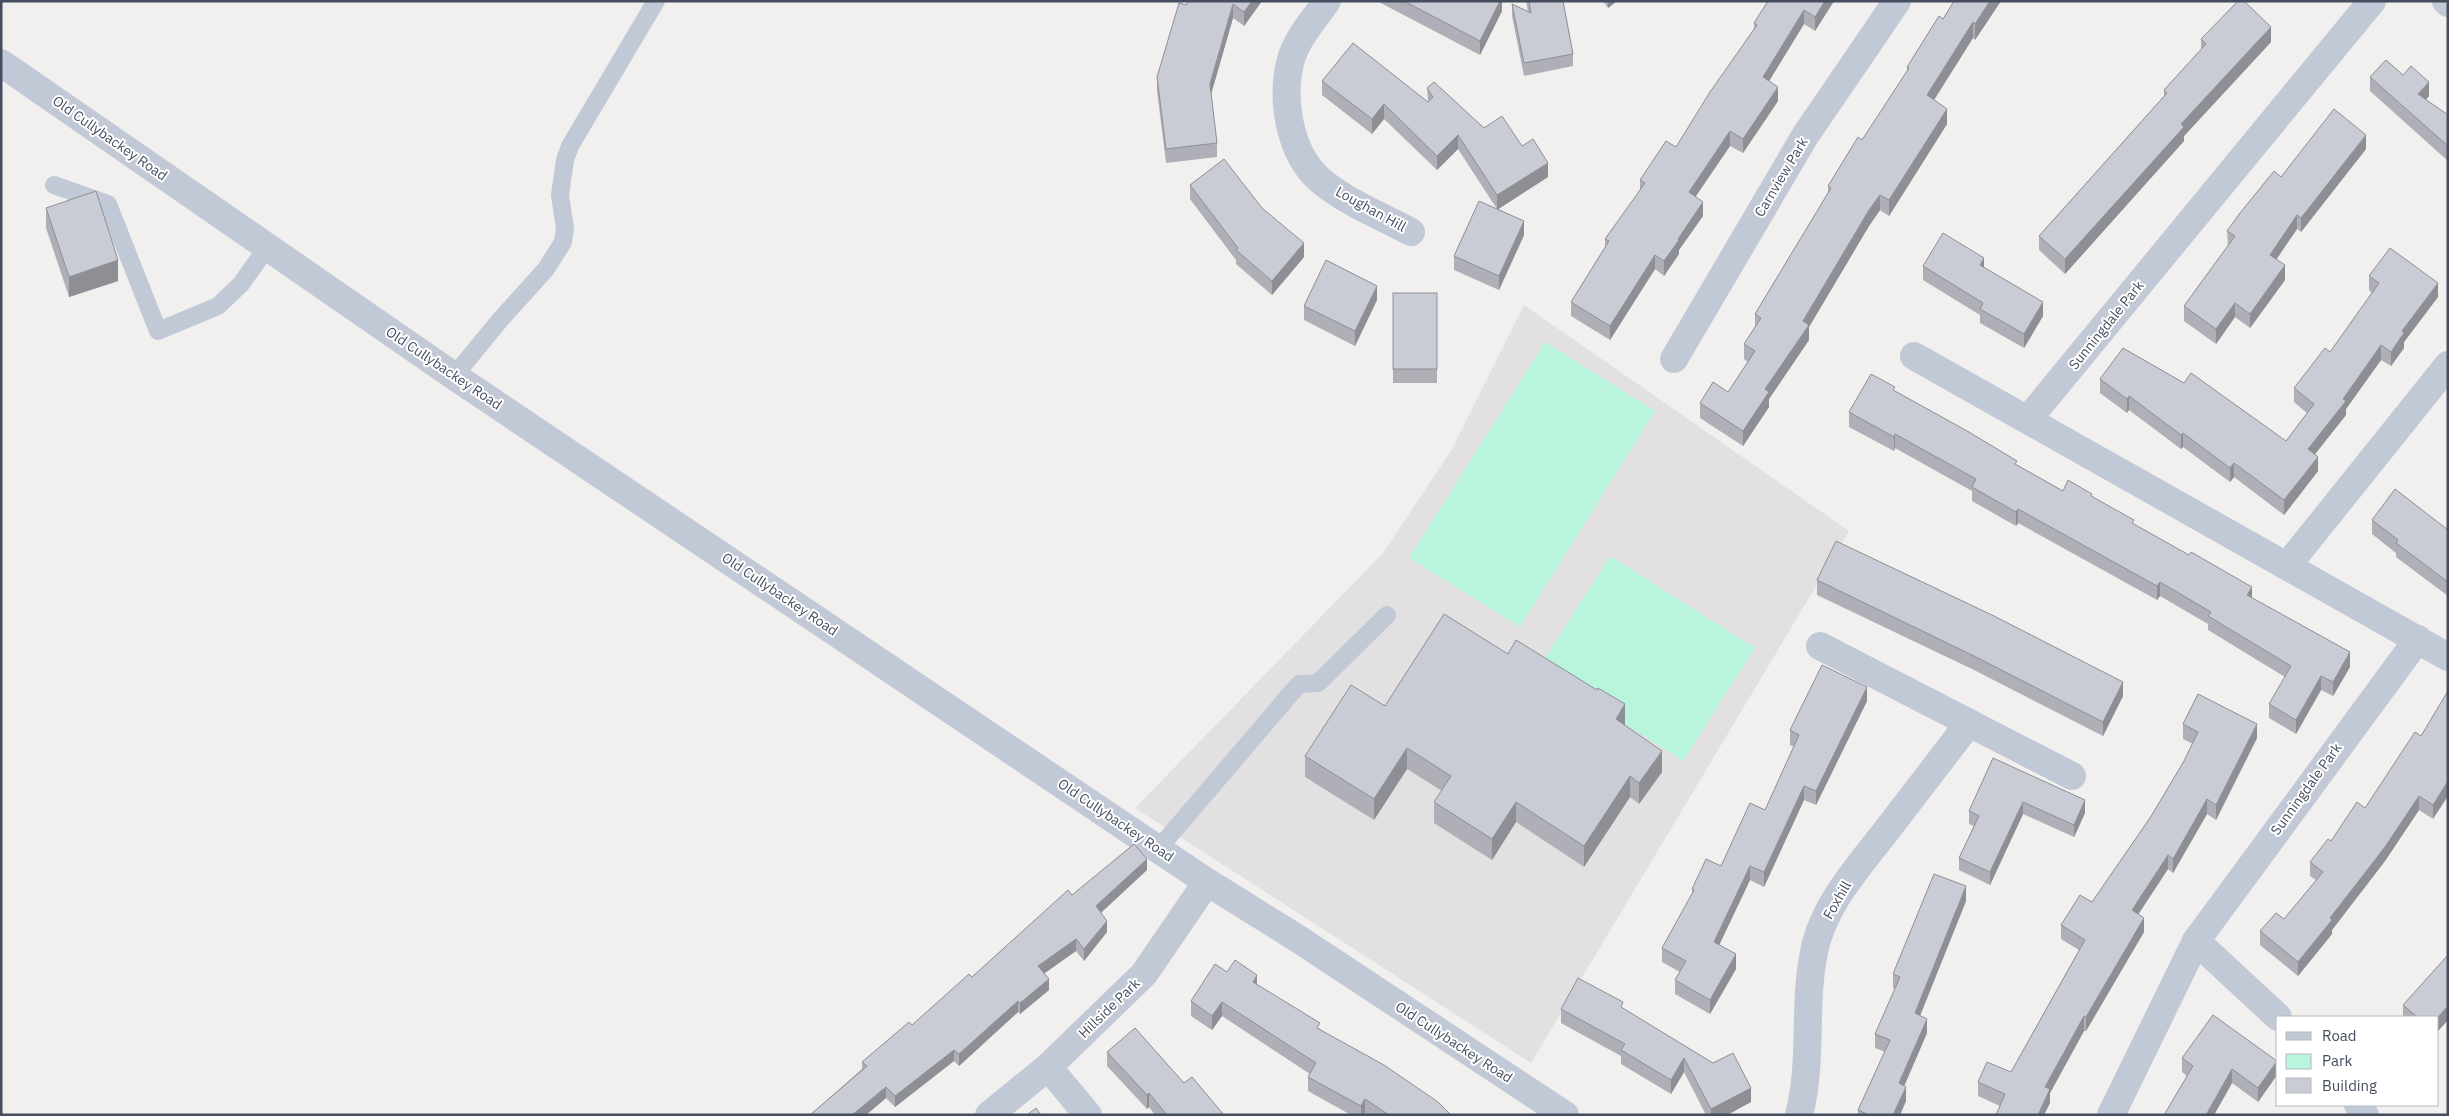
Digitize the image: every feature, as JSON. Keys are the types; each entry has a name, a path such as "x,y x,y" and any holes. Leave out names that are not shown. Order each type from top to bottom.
{"street":[{"name":"Loughan Hill","path":"1327,1 1303,35 1293,55 1287,93 1292,131 1301,153 1320,180 1348,199 1411,232"},
{"name":"Carnview Park","path":"1674,359 1805,136 1897,1"},
{"name":"Sunningdale Park","path":"2029,418 2372,1"},
{"name":"Old Cullybackey Road","path":"1,63 454,376 1207,882 1300,940 1565,1115"},
{"path":"1914,356 2029,418 2448,657"},
{"path":"2288,566 2448,365"},
{"name":"Sunningdale Park","path":"2111,1115 2196,941 2418,639"},
{"path":"1820,646 2072,776"},
{"name":"Foxhill","path":"1799,1115 1805,1077 1808,997 1814,952 1831,907 1850,878 1969,724"},
{"name":"Hillside Park","path":"989,1115 1048,1067 1144,974 1207,882"},
{"path":"2196,941 2277,1016"},
{"path":"1048,1067 1088,1115"}],"lane":[{"path":"454,376 546,269 563,242 565,229 560,195 565,160 570,146 656,1"},
{"path":"54,185 108,204 158,331 218,306 241,284 268,246"},
{"path":"1159,848 1299,684 1318,683 1387,615"}],"shaded area":[{"path":"1524,305 1849,531 1531,1063 1135,808 1383,553 1452,449"}],"green space":[{"path":"1545,342 1655,411 1520,627 1409,558"},
{"path":"1610,556 1755,648 1683,761 1538,669"}],"building":[{"path":"1188,1 1252,1 1244,12 1233,4 1210,84 1217,143 1166,149 1157,77 1179,3 1186,5"},
{"path":"1404,1 1500,1 1480,41"},
{"path":"1529,1 1563,1 1573,54 1524,63 1512,4 1531,13"},
{"path":"1768,1 1825,1 1815,17 1804,10 1763,77 1778,87 1743,139 1730,131 1689,192 1703,202 1664,261 1655,255 1610,326 1571,302 1609,241 1605,239 1645,183 1640,180 1666,141 1676,147 1710,92 1757,25 1754,23"},
{"path":"1954,1 1990,1 1975,24 1973,22 1927,95 1947,109 1889,200 1880,195 1869,210 1803,321 1809,325 1765,389 1769,392 1743,431 1700,403 1713,382 1728,392 1755,351 1744,344 1761,318 1755,314 1831,188 1828,186 1858,137 1862,140 1909,68 1907,67 1939,16 1943,19"},
{"path":"2238,1 2244,1 2271,27 2181,124 2184,127 2065,259 2039,236 2167,93 2164,90 2206,44 2201,39"},
{"path":"1353,43 1428,102 1433,97 1427,88 1434,82 1484,128 1502,116 1522,146 1533,139 1548,163 1497,195 1458,135 1437,156 1384,104 1372,119 1322,81"},
{"path":"2386,60 2403,75 2411,66 2429,82 2418,94 2448,115 2448,146 2370,77"},
{"path":"2334,109 2366,135 2301,218 2297,215 2270,255 2285,265 2250,314 2235,303 2216,329 2184,306 2235,236 2227,231 2240,213 2274,171 2281,177"},
{"path":"1224,159 1262,208 1304,243 1272,281 1236,250 1238,248 1190,185"},
{"path":"96,191 118,260 69,277 46,208"},
{"path":"1479,201 1524,221 1499,276 1454,256"},
{"path":"1943,233 1984,258 1980,265 2043,302 2024,334 1980,309 1983,303 1923,266"},
{"path":"2390,248 2438,283 2402,331 2404,333 2391,352 2381,345 2343,399 2346,401 2308,449 2318,457 2284,500 2234,463 2230,468 2183,433 2181,435 2129,396 2127,399 2100,379 2123,348 2184,383 2191,373 2286,441 2314,404 2294,388 2325,348 2330,352 2379,283 2369,276"},
{"path":"1326,260 1377,286 1355,331 1304,306"},
{"path":"1393,293 1437,293 1437,369 1393,369"},
{"path":"1871,374 1895,387 1893,390 1969,432 2017,461 2015,464 2063,491 2068,480 2092,494 2091,496 2134,520 2132,523 2189,555 2191,552 2252,587 2247,595 2350,652 2333,682 2321,676 2296,720 2269,704 2291,666 2208,616 2211,612 2160,582 2157,586 2018,509 2016,512 1972,487 1976,479 1895,434 1894,437 1849,412"},
{"path":"2395,489 2448,530 2448,582 2396,543 2398,540 2372,520"},
{"path":"1836,541 1994,616 2123,682 2103,722 1974,656 1817,580"},
{"path":"1444,614 1508,654 1516,640 1597,690 1598,688 1625,704 1616,719 1662,751 1639,783 1630,776 1584,846 1516,802 1492,839 1434,802 1451,776 1407,748 1374,799 1305,756 1351,685 1385,706"},
{"path":"1822,665 1867,687 1816,791 1804,786 1764,872 1750,866 1714,942 1736,954 1710,1000 1675,980 1686,961 1662,948 1694,890 1692,889 1706,859 1721,866 1750,803 1765,810 1799,735 1790,730"},
{"path":"2448,691 2448,781 2433,805 2419,796 2385,847 2330,918 2332,920 2298,962 2260,931 2276,913 2284,919 2323,872 2310,862 2328,839 2331,841 2357,802 2365,808 2415,732 2421,736"},
{"path":"2198,694 2257,724 2216,805 2207,799 2173,859 2168,855 2132,910 2144,918 2086,1017 2084,1016 2045,1087 2050,1089 2038,1115 1996,1115 2005,1094 1978,1082 1987,1062 2011,1072 2085,940 2061,925 2080,895 2092,902 2150,818 2184,761 2198,732 2183,724"},
{"path":"1993,758 2085,800 2074,825 2023,802 1990,872 1959,858 1979,816 1969,811"},
{"path":"1134,844 1147,859 1096,906 1107,921 1084,949 1076,939 1038,966 1049,979 1020,1003 1018,1001 959,1054 954,1050 895,1096 886,1087 852,1115 810,1115 867,1066 862,1062 909,1022 912,1025 969,974 972,977 1068,890 1072,895"},
{"path":"1934,874 1966,886 1915,1013 1927,1019 1899,1083 1906,1087 1893,1115 1869,1115 1858,1110 1890,1040 1875,1034 1900,977 1893,974"},
{"path":"2448,955 2448,1006 2439,1016 2416,1016 2403,1005"},
{"path":"1235,960 1257,975 1253,982 1320,1023 1317,1028 1384,1065 1438,1102 1451,1115 1389,1115 1365,1099 1361,1106 1308,1077 1316,1063 1222,1002 1212,1016 1191,1001 1215,964 1227,972"},
{"path":"1578,978 1623,1002 1621,1007 1713,1063 1733,1053 1751,1088 1711,1109 1684,1058 1671,1080 1621,1050 1625,1044 1561,1009"},
{"path":"2213,1015 2276,1060 2276,1062 2258,1088 2232,1069 2206,1115 2164,1115 2193,1066 2182,1058"},
{"path":"1135,1028 1184,1083 1192,1077 1224,1115 1167,1115 1149,1093 1147,1095 1107,1052"},
{"path":"1036,1108 1041,1115 1027,1115"}]}
